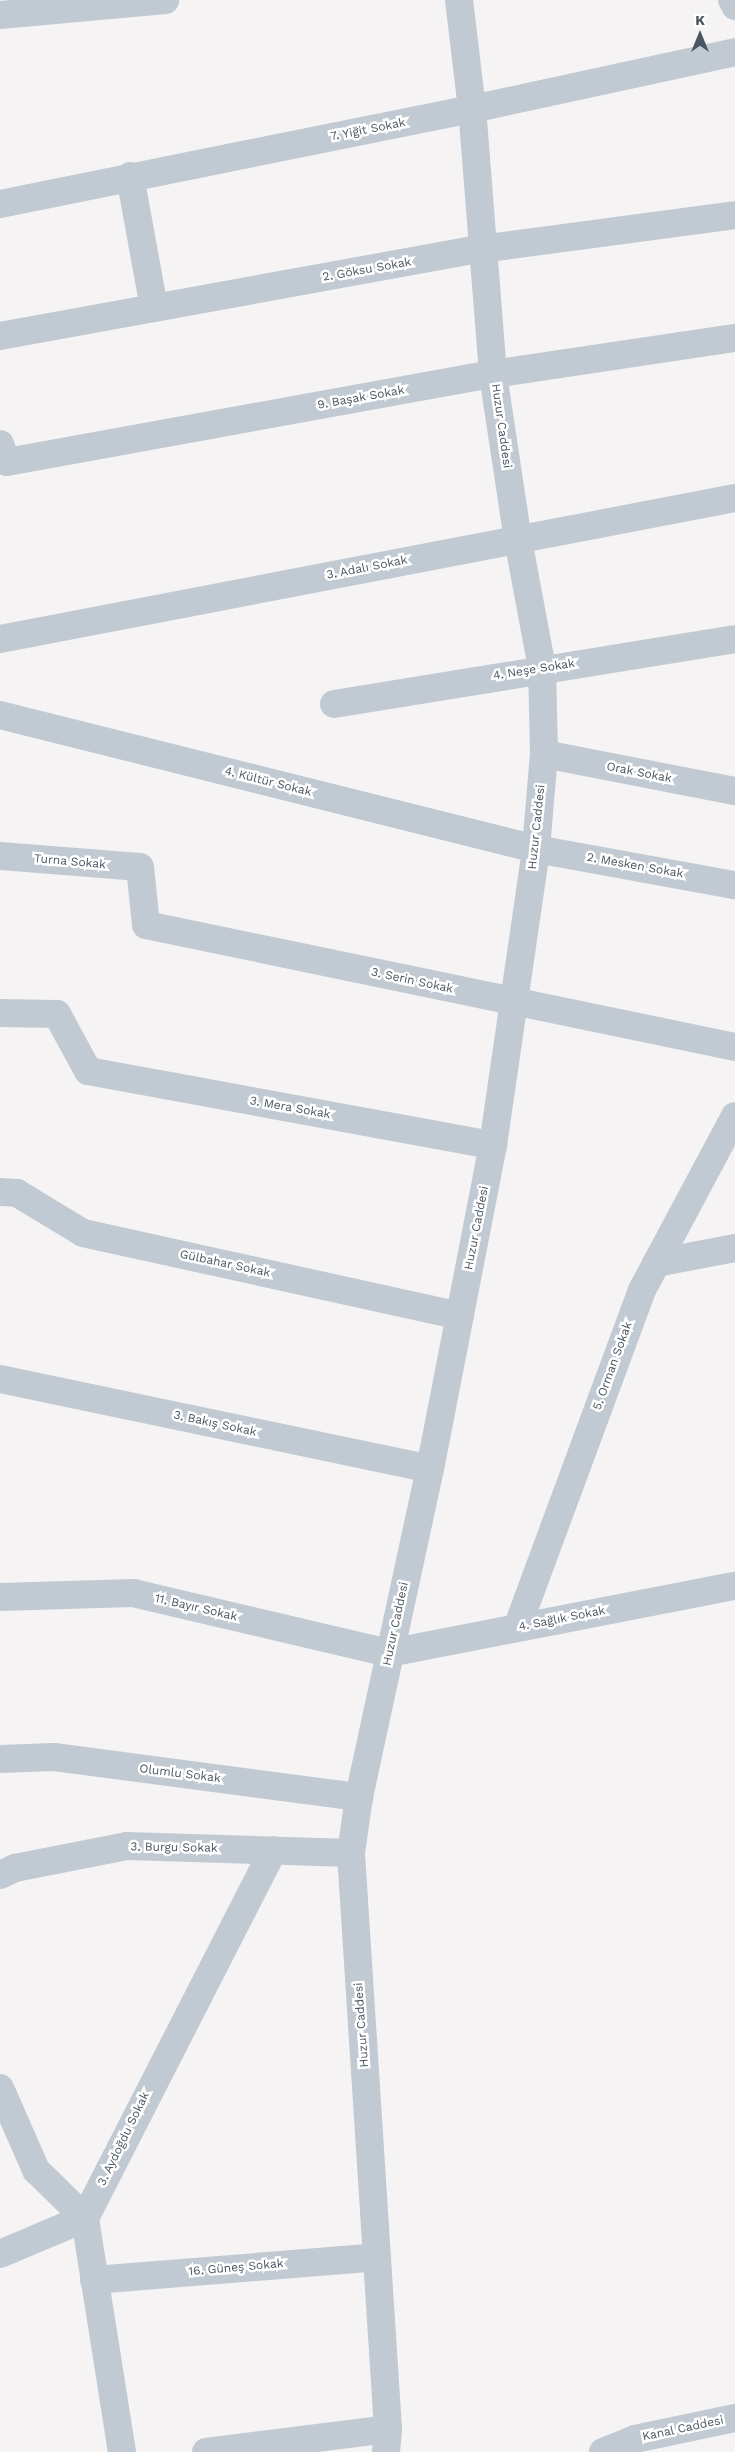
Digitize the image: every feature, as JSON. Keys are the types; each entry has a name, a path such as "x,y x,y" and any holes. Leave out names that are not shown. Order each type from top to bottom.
{"street":[{"path":"0,15 165,0"},
{"name":"Huzur Caddesi","path":"387,2440 351,1853 359,1797 430,1469 492,1145 515,1002 536,849 544,754 542,668 518,540 494,374 481,249 472,109 459,0"},
{"path":"732,0 735,6"},
{"name":"7. Yiğit Sokak","path":"0,204 130,176 472,109 735,52"},
{"path":"130,176 154,308"},
{"name":"2. Göksu Sokak","path":"0,336 481,249 735,215"},
{"name":"9. Başak Sokak","path":"0,444 7,462 494,374 735,338"},
{"name":"3. Adalı Sokak","path":"0,639 735,498"},
{"name":"4. Neşe Sokak","path":"334,704 542,668 735,639"},
{"name":"4. Kültür Sokak","path":"0,715 536,849"},
{"name":"Orak Sokak","path":"544,754 735,791"},
{"name":"2. Mesken Sokak","path":"536,849 735,885"},
{"name":"Turna Sokak","path":"0,856 140,867"},
{"name":"3. Serin Sokak","path":"140,867 146,925 735,1047"},
{"name":"3. Mera Sokak","path":"0,1013 57,1014 88,1072 492,1145"},
{"name":"5. Orman Sokak","path":"517,1628 642,1290 735,1116"},
{"name":"Gülbahar Sokak","path":"0,1192 17,1193 83,1233 460,1316"},
{"path":"656,1264 735,1248"},
{"name":"3. Bakış Sokak","path":"0,1378 430,1469"},
{"name":"4. Sağlık Sokak","path":"389,1653 735,1586"},
{"name":"11. Bayır Sokak","path":"0,1597 133,1593 389,1653"},
{"name":"Olumlu Sokak","path":"0,1759 54,1757 359,1797"},
{"name":"3. Burgu Sokak","path":"0,1875 15,1868 127,1846 351,1853"},
{"name":"3. Aydoğdu Sokak","path":"85,2218 273,1850"},
{"path":"0,2088 36,2170 85,2218 122,2452"},
{"path":"0,2254 85,2218"},
{"name":"16. Güneş Sokak","path":"94,2280 377,2257"},
{"name":"Kanal Caddesi","path":"603,2452 635,2439 735,2418"},
{"path":"206,2452 387,2440"}]}
